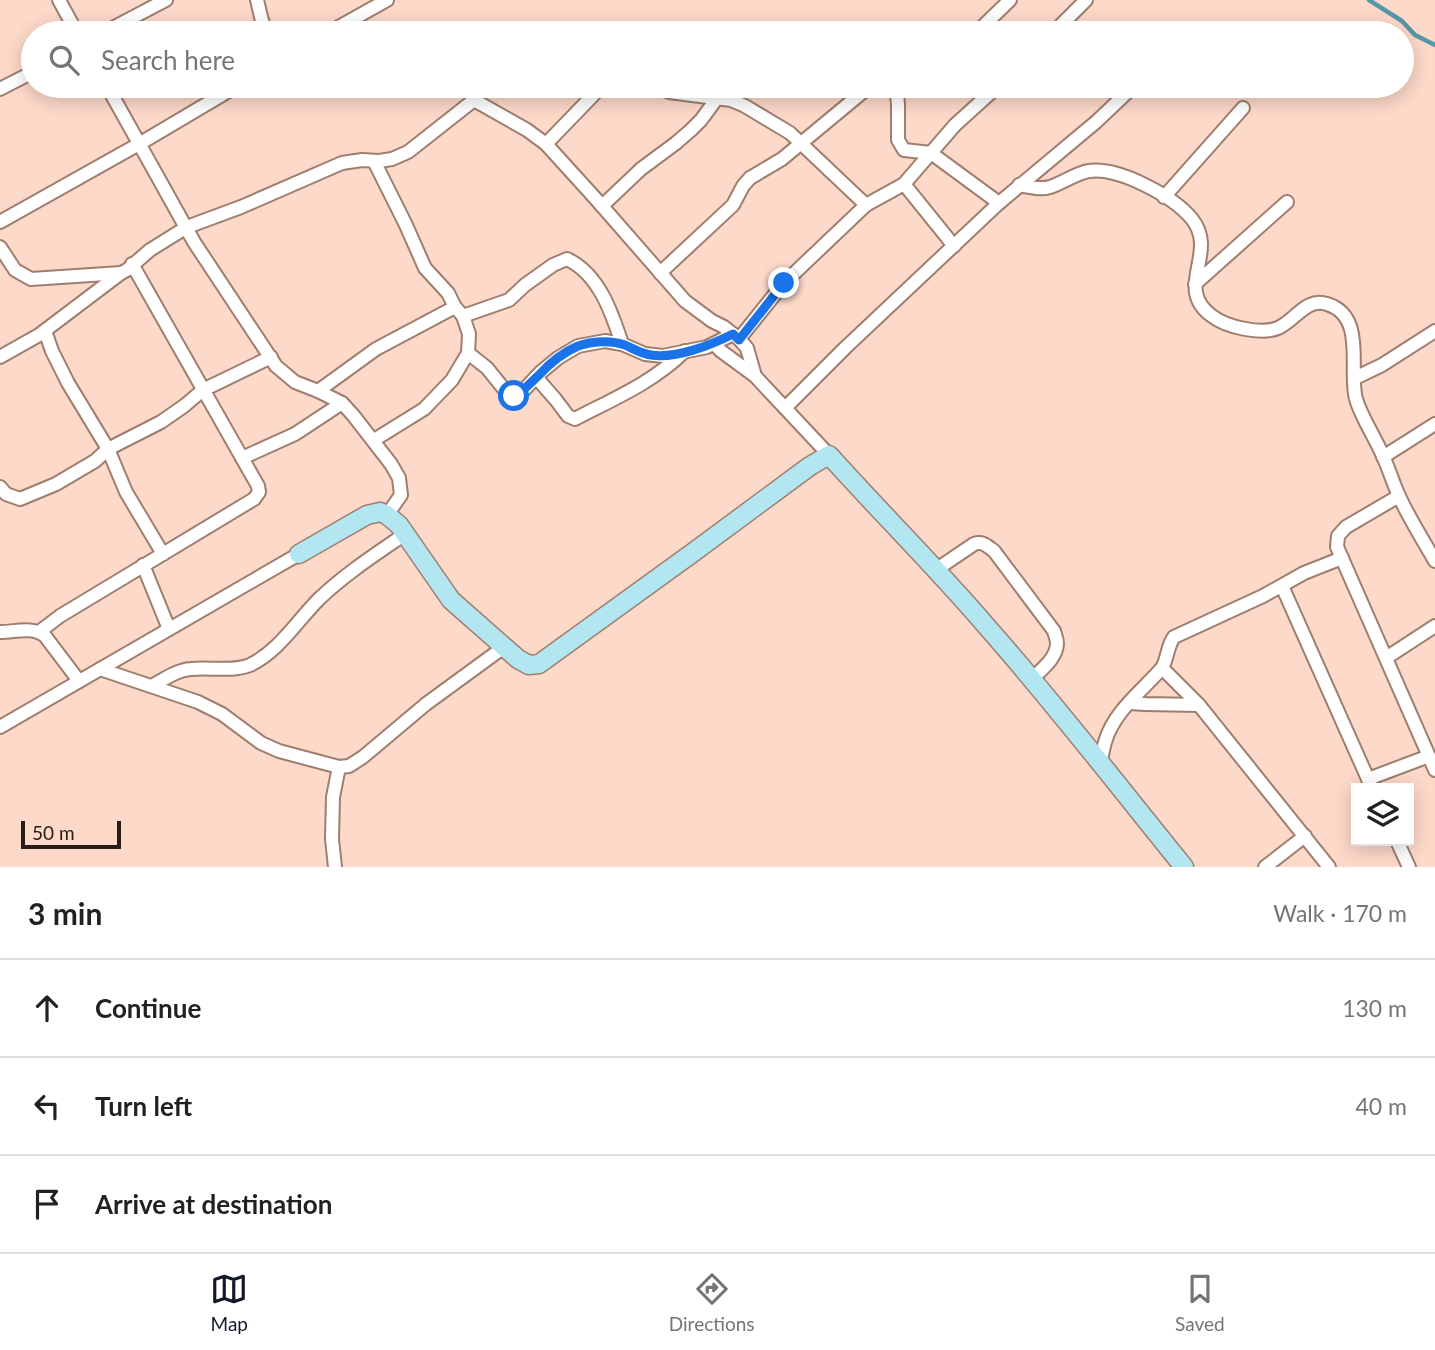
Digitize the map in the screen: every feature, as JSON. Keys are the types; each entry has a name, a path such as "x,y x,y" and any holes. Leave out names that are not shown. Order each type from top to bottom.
{"street":[{"path":"59,0 70,21"},
{"path":"126,21 166,0"},
{"path":"257,0 262,21"},
{"path":"349,21 387,0"},
{"path":"988,21 1010,0"},
{"path":"1064,21 1086,0"},
{"path":"0,89 21,78"},
{"path":"114,98 194,242 276,366 295,382 342,403 391,464 399,478 401,495 387,515"},
{"path":"0,222 217,98"},
{"path":"546,144 590,98"},
{"path":"602,206 641,169 691,130 717,98"},
{"path":"722,98 745,106 790,133 866,205"},
{"path":"660,273 733,205 750,178 782,159 855,98"},
{"path":"897,98 898,141 904,150 931,153 999,203"},
{"path":"468,353 487,368 508,394 514,396 521,393 558,358 578,346 606,341 650,355 663,356 707,347 736,337 784,283 866,205 904,184 955,125 985,98"},
{"path":"785,408 999,203 1121,98"},
{"path":"0,247 15,270 30,279 121,272 187,227 241,207 342,163 392,159 408,152 474,100 546,144 685,301 736,337 747,348 755,376"},
{"path":"1164,197 1243,108"},
{"path":"374,161 425,268 448,293 469,334 468,353 452,380 424,409 374,440"},
{"path":"1019,185 1049,188 1088,171 1107,171 1127,177 1180,206 1200,233 1195,295 1209,315 1220,322 1241,328 1275,330 1309,304 1319,302 1332,305 1341,312 1348,322 1353,340 1356,398 1399,496 1435,561"},
{"path":"904,184 954,246"},
{"path":"1195,284 1287,202"},
{"path":"318,391 376,349 459,311 509,300 553,265 567,259 598,286 612,313 622,344"},
{"path":"39,632 60,616 254,499 259,492 132,264"},
{"path":"0,357 45,331 121,272"},
{"path":"45,331 68,383 108,449 126,492 163,554"},
{"path":"1355,378 1382,365 1435,331"},
{"path":"714,344 755,376 937,569 1032,679 1184,867"},
{"path":"537,377 568,416 575,419 652,379 686,351"},
{"path":"650,355 652,379"},
{"path":"0,487 6,494 20,499 65,478 94,461 108,449 161,422 203,390 271,357"},
{"path":"242,458 295,434 342,403"},
{"path":"1383,457 1435,424"},
{"path":"0,727 367,515 380,512 399,525 451,600 518,659 529,664 538,664 810,466 829,455"},
{"path":"1399,496 1346,527 1338,536 1337,547 1435,770"},
{"path":"152,685 177,672 190,669 247,667 262,658 293,629 321,597 405,534"},
{"path":"937,569 980,542 994,551 1054,631 1057,643 1054,655 1032,679"},
{"path":"1100,764 1112,725 1162,668 1174,637 1263,596 1304,573 1342,558"},
{"path":"143,565 169,629"},
{"path":"1282,586 1370,783"},
{"path":"1386,658 1435,626"},
{"path":"0,632 39,632 45,636 79,681"},
{"path":"100,669 198,702 222,714 261,743 279,751 339,767 349,766 363,757 426,704 504,647"},
{"path":"1162,668 1199,705 1329,867"},
{"path":"1129,703 1199,705"},
{"path":"1372,783 1429,757"},
{"path":"335,867 332,839 333,797 339,767"},
{"path":"1265,867 1305,836"},
{"path":"1399,846 1409,867"}],"waterway":[{"path":"1369,0 1402,21"},
{"path":"1414,34 1435,45"}],"route":[{"path":"514,396 521,393 558,358 578,346 606,341 622,344 645,354 663,356 707,347 733,334 739,340 784,283"}]}
